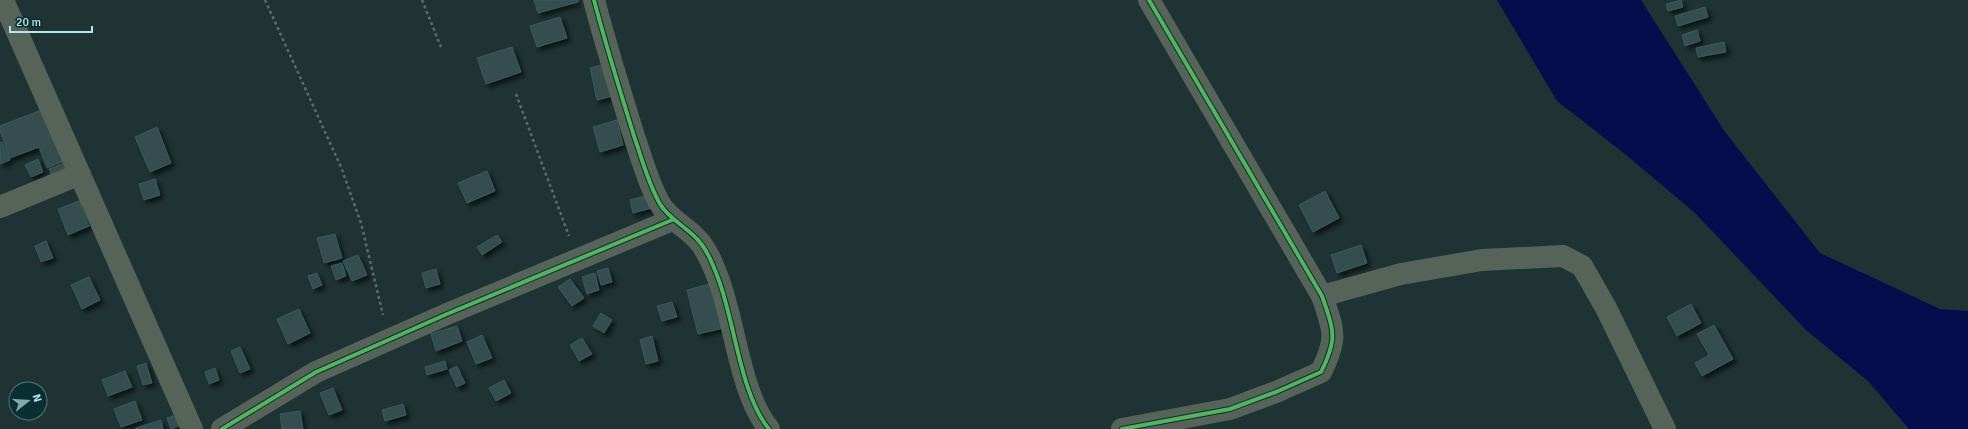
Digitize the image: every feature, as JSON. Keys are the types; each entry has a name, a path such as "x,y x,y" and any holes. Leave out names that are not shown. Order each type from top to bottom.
{"street":[{"path":"3,0 192,429"},
{"path":"594,0 614,73 651,186 661,205 672,220 698,240 706,252 718,278 748,386 763,422 769,429"},
{"path":"1122,429 1230,409 1321,372 1332,350 1332,327 1322,296 1149,0"},
{"path":"0,207 80,174"},
{"path":"222,429 316,372 672,220"},
{"path":"1322,296 1401,274 1482,260 1563,256 1582,266 1606,308 1665,429"}],"path":[{"path":"265,0 341,167 361,223 390,340"},
{"path":"422,0 441,46"},
{"path":"516,94 578,259"}],"shaded area":[{"path":"1497,0 1641,0 1725,132 1820,253 1940,309 1968,311 1968,429 1909,429 1868,381 1806,330 1695,213 1625,154 1557,101"}],"building":[{"path":"534,0 578,0 578,2 538,13"},
{"path":"1681,0 1683,7 1668,11 1666,4"},
{"path":"1705,7 1708,17 1678,26 1675,16"},
{"path":"560,17 567,38 537,47 530,26"},
{"path":"1697,30 1700,41 1685,46 1682,35"},
{"path":"1724,42 1726,52 1698,57 1696,48"},
{"path":"512,47 521,72 486,84 477,58"},
{"path":"606,64 613,96 597,100 590,68"},
{"path":"49,107 69,159 47,168 39,147 10,158 0,131 0,126"},
{"path":"617,120 623,145 600,152 593,127"},
{"path":"157,127 171,163 150,172 135,137"},
{"path":"2,142 10,160 0,164 0,143"},
{"path":"38,159 43,172 31,177 25,165"},
{"path":"64,163 67,170 53,177 49,169"},
{"path":"487,171 495,191 467,203 458,183"},
{"path":"155,179 160,195 144,200 139,184"},
{"path":"1325,191 1339,218 1313,232 1299,205"},
{"path":"649,195 652,208 633,213 630,200"},
{"path":"79,201 89,226 68,235 58,209"},
{"path":"335,234 342,258 324,263 317,238"},
{"path":"497,235 502,242 482,255 477,247"},
{"path":"46,241 53,258 41,262 35,246"},
{"path":"1361,245 1367,263 1337,273 1331,255"},
{"path":"358,255 367,275 352,281 343,261"},
{"path":"342,263 346,276 336,280 331,266"},
{"path":"608,268 612,282 601,285 597,271"},
{"path":"436,269 440,284 426,288 422,273"},
{"path":"317,273 322,285 313,289 308,276"},
{"path":"595,273 599,290 587,294 582,277"},
{"path":"89,277 100,300 82,309 71,285"},
{"path":"570,279 584,298 572,306 558,287"},
{"path":"713,283 724,328 698,334 687,290"},
{"path":"672,302 677,317 662,321 657,306"},
{"path":"1691,304 1701,323 1677,336 1667,317"},
{"path":"299,309 310,333 288,344 277,319"},
{"path":"601,313 612,320 604,333 593,326"},
{"path":"1714,325 1733,359 1702,376 1695,363 1709,355 1697,334"},
{"path":"457,326 462,341 436,351 431,334"},
{"path":"482,335 492,358 476,364 467,342"},
{"path":"652,336 658,361 646,364 640,340"},
{"path":"582,338 592,354 579,361 570,345"},
{"path":"240,347 250,369 240,373 231,351"},
{"path":"445,361 447,369 427,375 425,367"},
{"path":"146,363 152,383 143,385 137,366"},
{"path":"457,366 465,383 457,387 449,370"},
{"path":"215,368 219,380 209,384 205,372"},
{"path":"125,371 132,387 108,396 102,380"},
{"path":"504,380 511,393 496,401 489,388"},
{"path":"333,388 342,410 329,415 320,393"},
{"path":"135,401 142,420 121,427 114,409"},
{"path":"403,404 406,415 385,421 382,410"},
{"path":"300,411 303,429 282,429 280,414"},
{"path":"178,414 182,425 171,429 167,418"},
{"path":"161,420 163,429 136,429 136,428"}],"cycle path":[{"path":"594,0 608,51 652,188 664,209 672,218 697,239 704,247 709,257 724,296 739,357 751,397 759,414 769,429"},
{"path":"1122,429 1230,409 1276,392 1321,372 1330,351 1332,342 1331,326 1322,296 1149,0"},
{"path":"222,429 316,372 447,314 672,220"}]}
